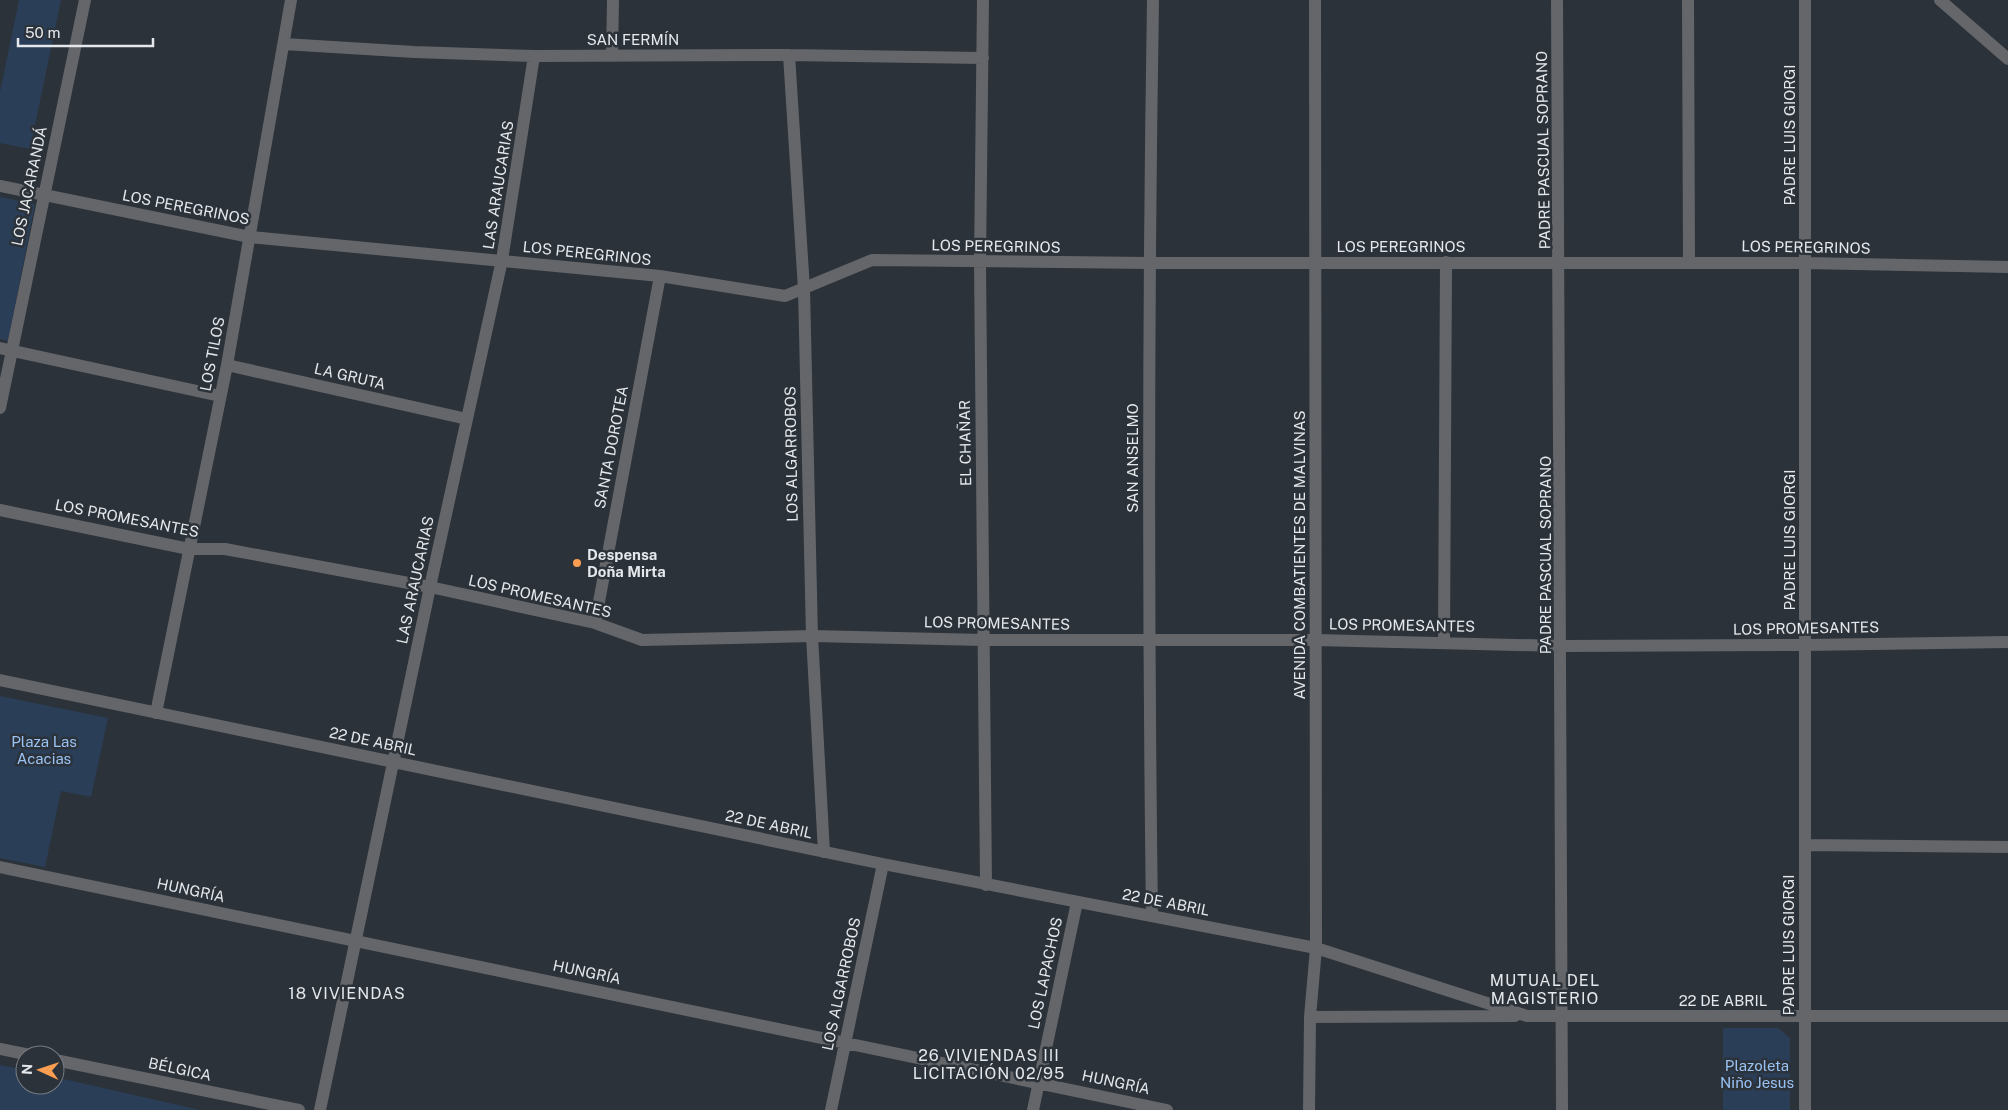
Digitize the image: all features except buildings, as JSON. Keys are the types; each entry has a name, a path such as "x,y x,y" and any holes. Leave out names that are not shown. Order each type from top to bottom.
{"street":[{"name":"LOS JACARANDÁ","path":"0,408 6,350 43,195 84,0"},
{"name":"LOS TILOS","path":"156,712 227,365 291,0"},
{"path":"612,55 613,0"},
{"name":"EL CHAÑAR","path":"983,0 980,263 986,885"},
{"name":"SAN ANSELMO","path":"1152,916 1148,640 1148,264 1153,0"},
{"name":"AVENIDA COMBATIENTES DE MALVINAS","path":"1309,1110 1310,1017 1316,948 1315,0"},
{"name":"PADRE PASCUAL SOPRANO","path":"1557,0 1560,262 1562,1110"},
{"path":"1688,0 1689,263"},
{"name":"PADRE LUIS GIORGI","path":"1805,0 1805,1110"},
{"path":"1940,0 2008,59"},
{"name":"SAN FERMÍN","path":"284,44 414,52 534,56 789,55 983,58"},
{"name":"LOS ALGARROBOS","path":"789,55 804,289 812,636 824,852"},
{"name":"LAS ARAUCARIAS","path":"320,1110 430,587 502,260 534,56"},
{"name":"LOS PEREGRINOS","path":"0,186 250,237 660,276 785,296 872,260 1148,264 1315,262 1805,263 2008,267"},
{"path":"1444,642 1446,262"},
{"name":"SANTA DOROTEA","path":"595,623 660,276"},
{"path":"6,350 220,396"},
{"name":"LA GRUTA","path":"227,365 467,419"},
{"name":"LOS PROMESANTES","path":"0,510 189,550 225,549 430,587 595,623 642,640 812,636 984,640 1316,640 1561,646 2008,642"},
{"name":"22 DE ABRIL","path":"0,680 986,885 1316,948 1527,1016"},
{"path":"1805,845 2008,847"},
{"name":"LOS ALGARROBOS","path":"831,1110 883,864"},
{"name":"HUNGRÍA","path":"0,867 1167,1110"},
{"name":"LOS LAPACHOS","path":"1034,1110 1077,902"},
{"name":"22 DE ABRIL","path":"1310,1017 2008,1016"},
{"path":"0,1049 15,1052"},
{"name":"BÉLGICA","path":"65,1062 299,1110"}],"green space":[{"path":"19,0 61,0 30,149 0,143 0,92"},
{"path":"0,197 35,204 8,341 0,339"},
{"name":"Plaza Las Acacias","path":"0,696 108,718 91,797 61,791 45,867 0,858"},
{"name":"Plazoleta Niño Jesus","path":"1723,1028 1778,1028 1790,1038 1790,1110 1723,1110"},
{"path":"0,1065 15,1068 15,1095 65,1095 65,1079 200,1110 0,1110"}],"place":[{"name":"Despensa Doña Mirta","path":"577,563"}],"district":[{"name":"MUTUAL DEL MAGISTERIO","path":"1545,989"},
{"name":"18 VIVIENDAS","path":"347,993"},
{"name":"26 VIVIENDAS III LICITACIÓN 02/95","path":"989,1064"}]}
